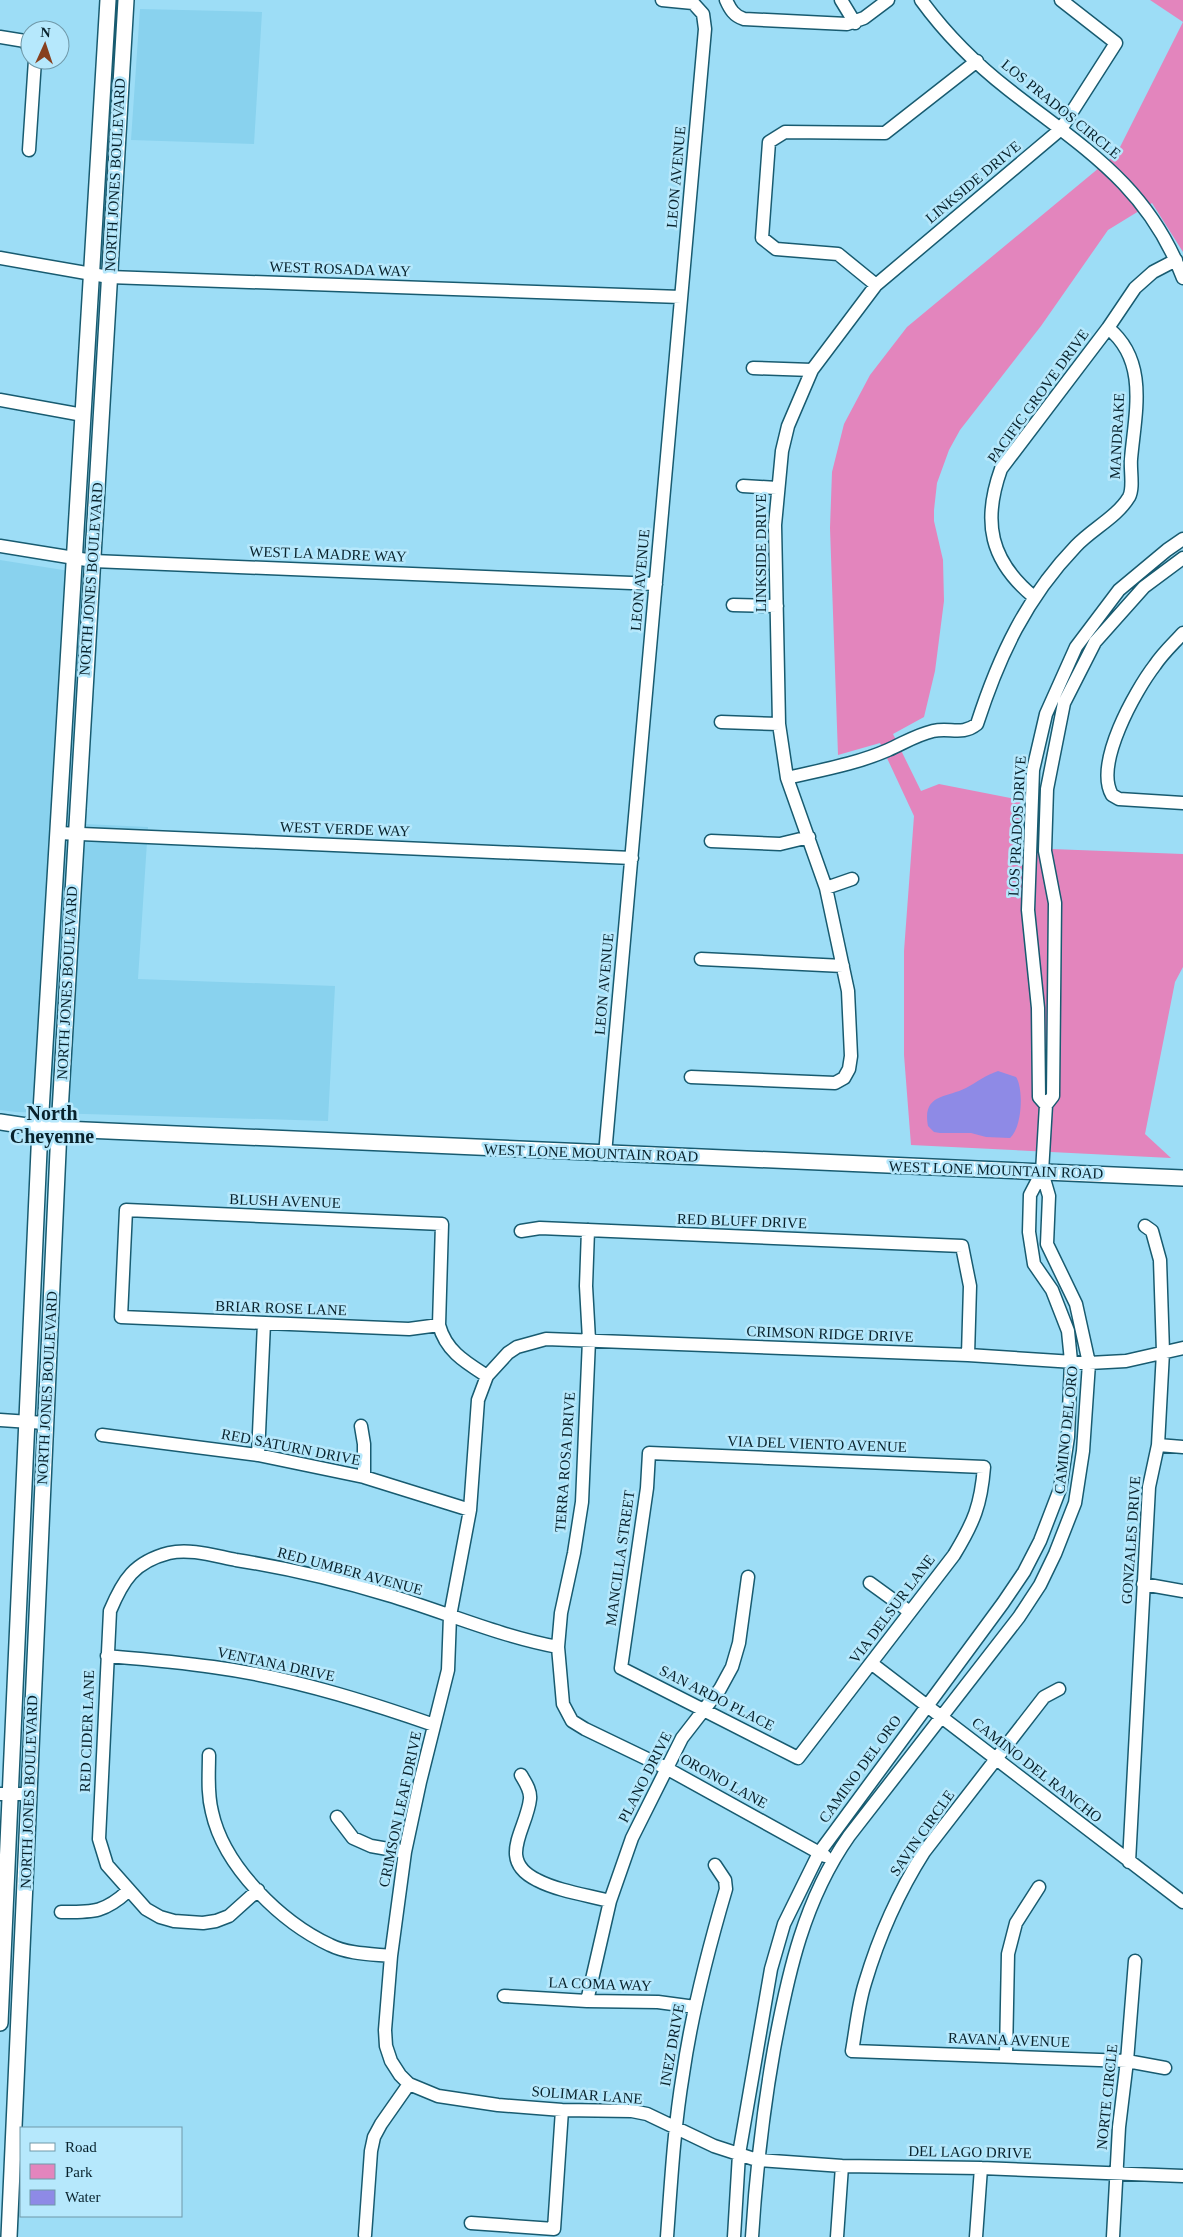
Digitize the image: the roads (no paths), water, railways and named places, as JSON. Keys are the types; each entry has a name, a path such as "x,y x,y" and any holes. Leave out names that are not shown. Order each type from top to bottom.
{"main road":[{"name":"NORTH JONES BOULEVARD","path":"0,2023 2,1995 4,1791 26,1421 40,1128 108,0"},
{"name":"NORTH JONES BOULEVARD","path":"9,2237 59,1129 75,834 126,0"},
{"name":"WEST LONE MOUNTAIN ROAD","path":"0,1122 59,1129 1183,1178"},
{"path":"2,1995 20,1996"}],"street":[{"name":"LEON AVENUE","path":"605,1154 705,29 701,10 687,1 662,0"},
{"path":"726,0 729,9 738,17 744,19 846,24 855,23 888,0"},
{"path":"841,0 855,23"},
{"name":"LOS PRADOS CIRCLE","path":"921,0 958,43 1006,88 1109,167 1140,202 1176,260 1183,278"},
{"name":"LINKSIDE DRIVE","path":"691,1077 835,1082 844,1078 849,1069 851,1056 848,991 844,966 826,888 787,778 779,724 775,525 777,488 788,426 812,370 876,285 1061,129 1116,43 1060,0"},
{"path":"0,37 20,40"},
{"path":"876,285 838,254 776,249 762,238 769,142 785,132 884,133 977,61"},
{"path":"29,150 35,70"},
{"name":"WEST ROSADA WAY","path":"0,258 109,278 681,297"},
{"name":"PACIFIC GROVE DRIVE","path":"1034,597 1009,574 996,547 990,519 992,494 1001,469 1108,328 1135,288 1153,272 1176,260"},
{"name":"MANDRAKE","path":"1034,597 1076,545 1124,503 1130,494 1131,461 1137,412 1136,373 1129,350 1118,336 1108,328"},
{"path":"752,368 812,370"},
{"path":"0,400 84,416"},
{"path":"743,486 777,488"},
{"name":"LOS PRADOS DRIVE","path":"1046,1105 1039,1097 1038,1008 1028,910 1033,770 1046,714 1076,647 1119,590 1183,539"},
{"name":"WEST LA MADRE WAY","path":"0,546 75,560 656,584"},
{"name":"LOS PRADOS DRIVE","path":"1042,1172 1046,1105 1053,1096 1055,1008 1055,903 1045,851 1047,788 1064,703 1095,642 1144,586 1183,558"},
{"path":"787,778 857,761 889,750 914,736 937,730 962,732 970,730 977,724 994,672 1018,623 1034,597"},
{"path":"733,604 777,606"},
{"path":"1183,633 1155,664 1134,697 1109,762 1106,779 1112,795 1119,800 1183,803"},
{"path":"721,722 779,724"},
{"name":"WEST VERDE WAY","path":"58,834 632,858"},
{"path":"711,841 780,844 809,837"},
{"path":"826,888 852,879"},
{"path":"701,959 844,966"},
{"name":"CAMINO DEL ORO","path":"734,2237 739,2154 771,1969 784,1924 819,1853 926,1706 1004,1604 1040,1541 1060,1489 1068,1438 1071,1361 1068,1331 1052,1290 1034,1264 1029,1232 1030,1195 1042,1172"},
{"name":"CAMINO DEL ORO","path":"752,2237 757,2160 786,1982 814,1896 832,1860 940,1716 1019,1617 1040,1585 1055,1554 1075,1502 1083,1451 1089,1362 1076,1304 1047,1244 1050,1196 1042,1172"},
{"name":"BLUSH AVENUE","path":"121,1317 126,1210 442,1224 439,1325"},
{"name":"GONZALES DRIVE","path":"1129,1862 1148,1487 1158,1446 1163,1352 1160,1260 1152,1231 1145,1226"},
{"name":"RED BLUFF DRIVE","path":"521,1231 540,1228 962,1246 970,1286 968,1355"},
{"name":"TERRA ROSA DRIVE","path":"572,1721 563,1704 558,1647 561,1612 574,1553 582,1502 589,1340 586,1286 588,1230"},
{"name":"BRIAR ROSE LANE","path":"121,1317 409,1329 439,1325"},
{"path":"258,1455 264,1324"},
{"path":"439,1325 442,1336 455,1355 487,1376"},
{"name":"CRIMSON RIDGE DRIVE","path":"487,1376 508,1353 517,1347 546,1339 968,1355 1089,1362 1126,1361 1183,1348"},
{"name":"CRIMSON LEAF DRIVE","path":"409,2084 392,2061 386,2046 385,2030 390,1956 405,1852 448,1670 450,1616 470,1510 478,1400 487,1376"},
{"path":"0,1420 45,1422"},
{"path":"361,1426 364,1444 364,1477"},
{"name":"RED SATURN DRIVE","path":"102,1435 258,1455 364,1477 470,1510"},
{"path":"1158,1446 1183,1447"},
{"name":"VIA DEL VIENTO AVENUE","path":"649,1453 984,1467"},
{"name":"MANCILLA STREET","path":"621,1668 647,1488 649,1453"},
{"name":"VIA DELSUR LANE","path":"798,1758 954,1555 972,1524 982,1494 984,1467"},
{"name":"RED UMBER AVENUE","path":"132,1571 146,1562 170,1553 193,1552 325,1578 388,1595 520,1640 558,1647"},
{"name":"RED CIDER LANE","path":"132,1571 120,1586 110,1611 99,1839 107,1865 146,1909 160,1917 174,1921 203,1923 229,1916 258,1890"},
{"name":"PLANO DRIVE","path":"587,2001 610,1901 632,1838 682,1738 720,1689 732,1667 739,1643 748,1577"},
{"path":"870,1583 910,1612"},
{"path":"1143,1584 1183,1591"},
{"name":"VENTANA DRIVE","path":"107,1656 214,1667 303,1685 389,1709 434,1725"},
{"name":"CAMINO DEL RANCHO","path":"871,1663 1183,1902"},
{"name":"SAN ARDO PLACE","path":"621,1668 798,1758"},
{"name":"SAVIN CIRCLE","path":"852,2051 864,1984 885,1922 924,1852 1044,1697 1059,1689"},
{"name":"ORONO LANE","path":"572,1721 666,1768 832,1860"},
{"path":"209,1755 209,1796 212,1813 223,1844 232,1859 258,1890 289,1921 331,1946 349,1951 390,1956"},
{"path":"521,1775 530,1792 530,1800 517,1840 516,1852 519,1864 527,1874 538,1881 610,1901"},
{"path":"4,1791 29,1794"},
{"path":"337,1818 352,1838 372,1846 405,1852"},
{"name":"INEZ DRIVE","path":"667,2237 676,2126 695,2007 726,1889 725,1880 715,1865"},
{"path":"1006,2055 1008,1954 1016,1923 1040,1888"},
{"path":"61,1912 100,1910 112,1905 128,1890"},
{"name":"NORTE CIRCLE","path":"1113,2237 1119,2127 1127,2061 1135,1961"},
{"name":"LA COMA WAY","path":"504,1996 587,2001 658,2002 695,2007"},
{"name":"RAVANA AVENUE","path":"852,2051 1006,2055 1127,2061 1165,2068"},
{"path":"366,2235 371,2151 374,2137 409,2084"},
{"name":"SOLIMAR LANE","path":"409,2084 438,2096 498,2105 562,2110 632,2111 648,2114 714,2146 757,2160"},
{"path":"471,2223 554,2229 562,2110"},
{"name":"DEL LAGO DRIVE","path":"757,2160 842,2166 981,2168 1183,2176"},
{"path":"838,2237 842,2166"},
{"path":"976,2237 981,2168"}],"water":[{"path":"998,1071 1016,1077 1019,1083 1021,1108 1017,1126 1010,1138 986,1137 971,1133 940,1133 934,1132 928,1126 927,1116 929,1108 937,1099 966,1088"}],"district":[{"name":"North Cheyenne","path":"52,1124"}]}
